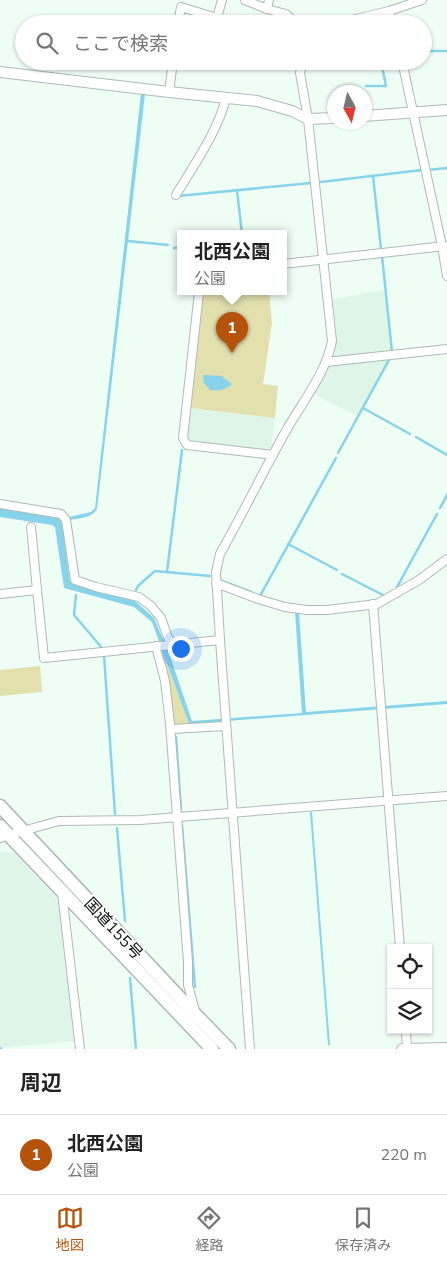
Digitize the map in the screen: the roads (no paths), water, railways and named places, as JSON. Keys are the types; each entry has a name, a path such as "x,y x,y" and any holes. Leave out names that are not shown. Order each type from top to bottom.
{"highway":[{"name":"国道155号","path":"0,806 229,1049"},
{"name":"国道155号","path":"3,833 212,1049"}],"street":[{"path":"218,15 222,0"},
{"path":"245,0 287,15"},
{"path":"267,9 270,0"},
{"path":"373,15 422,0"},
{"path":"179,15 180,7 207,15"},
{"path":"389,11 390,15"},
{"path":"169,92 172,70"},
{"path":"250,1049 216,572 220,554 287,429 330,354 332,341 308,119 301,70"},
{"path":"404,70 444,246 447,276"},
{"path":"0,72 257,101 292,111 308,119 327,118"},
{"path":"176,195 218,124 226,98"},
{"path":"372,116 447,110"},
{"path":"287,264 444,246"},
{"path":"199,295 183,438 187,445 273,455"},
{"path":"326,362 447,349"},
{"path":"0,504 61,514 66,520 75,580 140,597 161,618 168,638 164,645 165,681 188,962 188,985 196,1015"},
{"path":"32,527 44,658 220,640"},
{"path":"216,583 284,607 327,610 377,604 419,580 447,558"},
{"path":"0,594 37,590"},
{"path":"373,604 400,944"},
{"path":"170,730 226,722"},
{"path":"3,833 24,831 59,821 177,818 447,796"},
{"path":"62,892 80,1049"},
{"path":"406,1034 407,1049"},
{"path":"402,1049 447,1048"}],"water":[{"path":"141,94 145,94 97,509 89,516 70,520 69,517 91,512 95,508"},
{"path":"204,375 222,376 232,384 222,390 210,390 204,383"},
{"path":"0,506 61,516 70,582 133,599 154,618 170,656 192,721 302,713 295,612 299,613 306,712 447,701 447,704 189,724 152,622 134,607 64,588 55,527 0,517"},
{"path":"310,812 312,812 330,1045 328,1045"}],"waterway":[{"path":"432,51 447,51"},
{"path":"372,86 386,86 383,70"},
{"path":"428,170 447,168"},
{"path":"321,182 422,170"},
{"path":"373,176 381,249"},
{"path":"178,196 311,183"},
{"path":"237,190 242,230"},
{"path":"128,241 168,245"},
{"path":"382,256 392,352"},
{"path":"338,453 390,358"},
{"path":"363,408 410,434"},
{"path":"416,437 447,455"},
{"path":"167,572 182,450"},
{"path":"258,595 260,596 336,458"},
{"path":"440,508 447,495"},
{"path":"397,587 437,514"},
{"path":"288,544 337,570"},
{"path":"136,590 155,571 210,576"},
{"path":"342,574 383,595"},
{"path":"222,581 251,592"},
{"path":"76,595 74,615 102,648"},
{"path":"104,655 115,814"},
{"path":"176,737 181,810"},
{"path":"182,825 195,987"},
{"path":"117,828 125,921"},
{"path":"130,978 136,1049"}],"place":[{"name":"北西公園","path":"232,353"}]}
